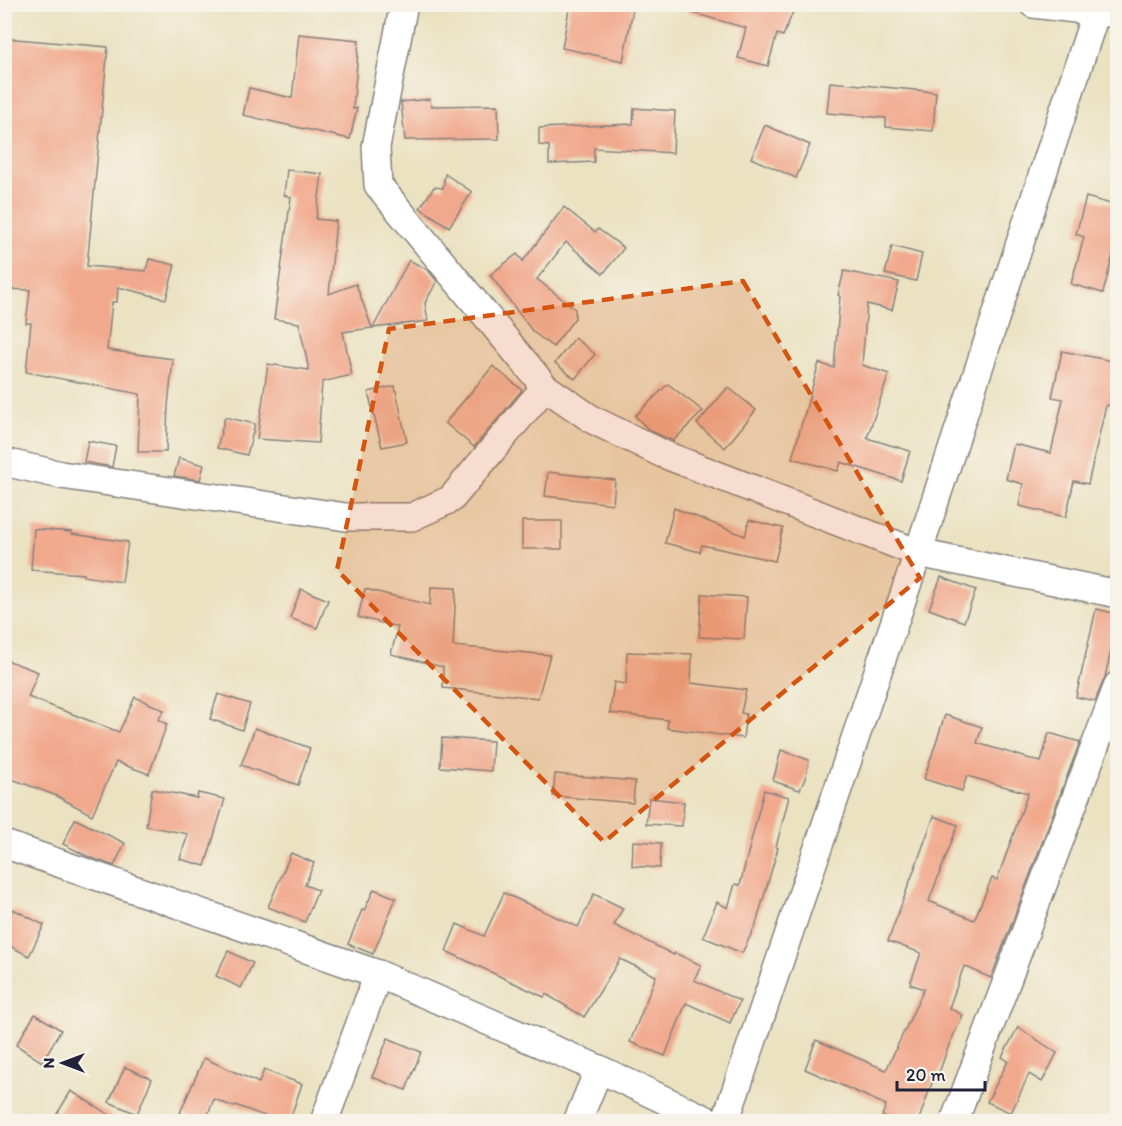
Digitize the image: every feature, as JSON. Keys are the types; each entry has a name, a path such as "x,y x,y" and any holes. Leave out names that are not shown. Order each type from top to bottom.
{"street":[{"path":"404,4 376,147 378,185 545,387 593,420 663,454 918,553 1118,594"},
{"path":"725,1122 1103,10 1033,4"},
{"path":"4,462 61,475 346,517 412,517 451,499 545,387"},
{"path":"954,1122 1118,685"},
{"path":"4,844 378,974 599,1069 711,1122"},
{"path":"324,1122 378,974"},
{"path":"577,1122 599,1069"}],"highlighted area":[{"path":"743,281 920,578 604,842 337,570 389,329"}],"building":[{"path":"570,4 634,4 623,61 562,48"},
{"path":"687,4 776,4 793,12 783,36 777,34 768,66 738,58 746,28 686,11"},
{"path":"299,34 359,40 353,109 357,108 350,139 243,115 249,88 292,98"},
{"path":"4,38 108,47 87,266 146,271 149,259 175,265 166,299 118,287 117,302 112,302 107,350 173,359 166,452 138,452 140,394 26,372 31,323 26,323 30,290 4,289"},
{"path":"830,82 936,92 933,131 886,127 886,118 827,113"},
{"path":"430,99 431,106 498,105 499,139 405,140 401,102"},
{"path":"634,108 675,111 673,153 594,148 594,162 549,164 549,146 539,145 539,128 633,124"},
{"path":"765,125 810,145 796,178 751,158"},
{"path":"287,170 322,174 316,219 336,221 329,294 356,284 372,328 343,332 352,375 322,382 318,443 257,439 268,364 309,370 299,323 274,319 291,197 284,195"},
{"path":"445,174 472,192 449,227 420,208 434,187 443,188"},
{"path":"1086,197 1118,206 1118,236 1103,293 1071,284 1084,237 1076,234"},
{"path":"564,207 595,232 598,229 624,248 603,274 566,242 537,279 575,309 575,318 553,347 533,332 490,275 517,254 523,261"},
{"path":"892,246 922,254 916,281 885,274"},
{"path":"409,260 428,270 437,281 425,303 428,321 373,328"},
{"path":"844,271 899,282 892,310 867,304 862,365 889,374 867,438 910,451 901,481 841,462 838,471 792,458 819,363 834,368 840,296 838,295"},
{"path":"575,338 595,354 575,379 555,363"},
{"path":"1062,351 1118,362 1118,407 1106,405 1088,484 1074,481 1066,517 1019,506 1023,484 1006,479 1014,444 1051,453 1063,399 1052,397"},
{"path":"493,366 522,390 474,447 445,423"},
{"path":"668,384 703,411 673,441 649,430 635,416"},
{"path":"395,386 407,442 382,447 368,392"},
{"path":"728,387 756,410 725,448 697,424"},
{"path":"225,417 255,424 247,455 217,448"},
{"path":"88,441 116,446 112,467 84,462"},
{"path":"179,458 204,465 200,480 174,476"},
{"path":"548,472 615,480 613,504 545,496"},
{"path":"674,508 745,536 749,520 783,528 775,561 702,545 700,552 665,543"},
{"path":"522,521 562,521 562,549 522,549"},
{"path":"34,529 72,532 72,534 128,542 122,582 83,576 84,574 31,570"},
{"path":"941,577 976,590 964,622 929,609"},
{"path":"431,587 456,588 453,646 550,655 538,698 443,688 443,667 391,654 398,627 358,617 365,589 430,605"},
{"path":"301,589 328,600 317,628 290,618"},
{"path":"702,594 747,597 744,639 699,637"},
{"path":"1096,609 1118,614 1118,620 1105,677 1095,701 1076,697"},
{"path":"627,652 692,654 691,683 746,690 741,713 746,714 743,738 667,728 668,720 610,713 614,682 626,684"},
{"path":"4,659 38,672 28,697 119,732 135,697 164,710 158,720 167,724 149,774 116,762 92,815 57,796 4,776"},
{"path":"218,694 250,704 242,730 210,719"},
{"path":"945,715 982,727 977,743 1041,762 1049,733 1080,742 991,978 964,966 949,1008 963,1015 936,1081 933,1080 918,1122 896,1122 882,1116 886,1105 805,1069 816,1040 886,1070 924,989 910,984 921,953 888,941 934,816 958,825 929,901 974,920 992,878 997,880 1028,793 967,776 962,791 924,779"},
{"path":"255,728 310,748 298,785 241,765"},
{"path":"442,738 493,741 491,771 440,767"},
{"path":"781,750 809,760 800,790 773,781"},
{"path":"555,774 635,781 633,803 553,796"},
{"path":"152,789 197,798 198,793 225,799 205,866 180,859 188,834 146,826"},
{"path":"764,790 789,797 776,847 778,848 756,924 742,953 703,937 717,902 728,908 735,884 740,885"},
{"path":"649,798 684,802 682,826 646,824"},
{"path":"75,819 125,843 114,866 63,844"},
{"path":"633,841 661,843 660,868 632,866"},
{"path":"291,853 314,863 305,885 318,890 305,922 268,907"},
{"path":"374,889 396,898 373,954 348,944 362,910 364,911"},
{"path":"504,893 578,927 594,894 623,908 614,925 674,955 675,953 701,965 694,980 740,1001 730,1023 686,1003 665,1056 630,1042 656,976 620,959 584,1017 546,994 544,997 446,951 457,924 484,936"},
{"path":"13,909 44,925 29,956 4,943 4,926"},
{"path":"228,951 253,963 241,988 216,976"},
{"path":"35,1014 61,1030 42,1062 16,1045"},
{"path":"1018,1027 1057,1053 1042,1082 1029,1074 1011,1113 987,1102 1008,1061 1002,1057"},
{"path":"388,1038 421,1052 406,1090 372,1077"},
{"path":"204,1058 259,1083 264,1070 302,1084 289,1122 281,1122 214,1099 205,1122 199,1122 180,1113"},
{"path":"125,1067 152,1079 137,1114 109,1102"},
{"path":"71,1091 121,1122 52,1122"}]}
